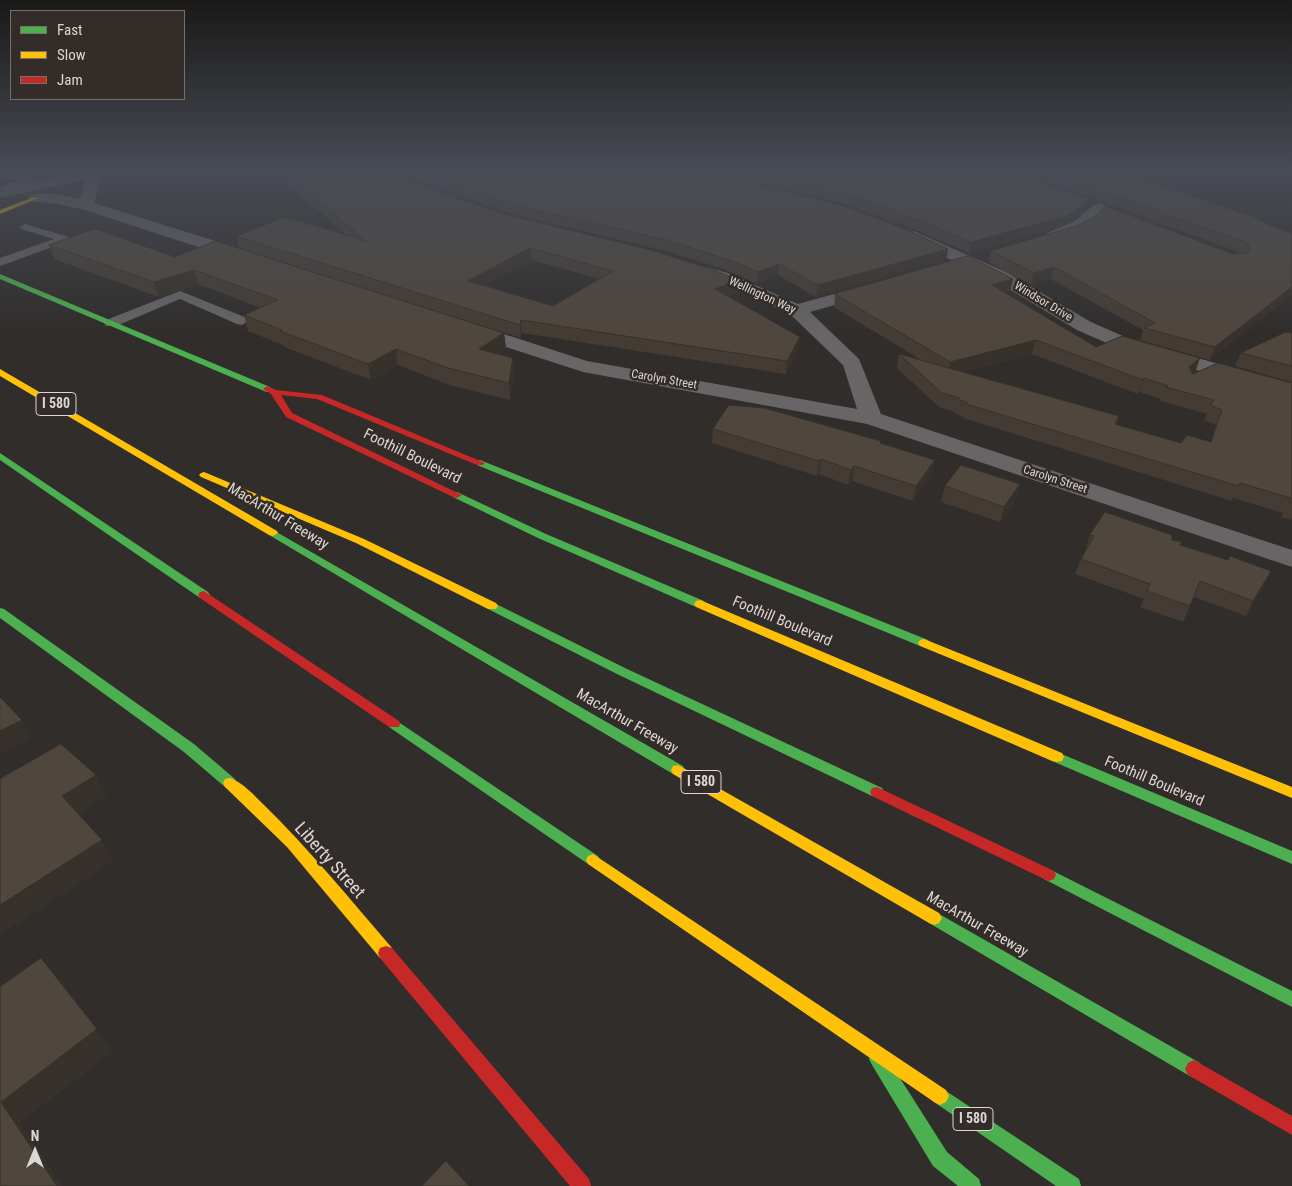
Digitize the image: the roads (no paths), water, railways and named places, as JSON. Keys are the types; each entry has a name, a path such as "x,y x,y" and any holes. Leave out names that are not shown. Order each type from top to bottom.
{"main road":[{"name":"Foothill Boulevard","path":"0,276 274,392 319,397 1292,793"},
{"name":"MacArthur Freeway","path":"0,372 498,665 1292,1126"},
{"name":"Foothill Boulevard","path":"274,392 289,415 542,536 1292,858"},
{"path":"111,437 336,530 384,552 524,624 975,840 1223,962 1292,999"},
{"name":"I 580","path":"0,456 1072,1186"},
{"name":"Liberty Street","path":"0,612 189,748 249,800 312,865 582,1186"},
{"path":"873,1051 940,1159 972,1186"}],"street":[{"path":"150,225 264,262"},
{"path":"1042,239 1070,231 1080,225"},
{"name":"Windsor Drive","path":"893,228 1000,276 1084,326 1125,344 1292,390"},
{"path":"944,268 994,253"},
{"name":"Wellington Way","path":"686,266 722,277 797,310 852,363 871,418"},
{"path":"797,310 889,284"},
{"name":"Carolyn Street","path":"452,323 583,366 871,418 1292,559"}],"lane":[{"path":"0,262 65,240 25,227"},
{"path":"111,323 180,295 242,321"}]}
